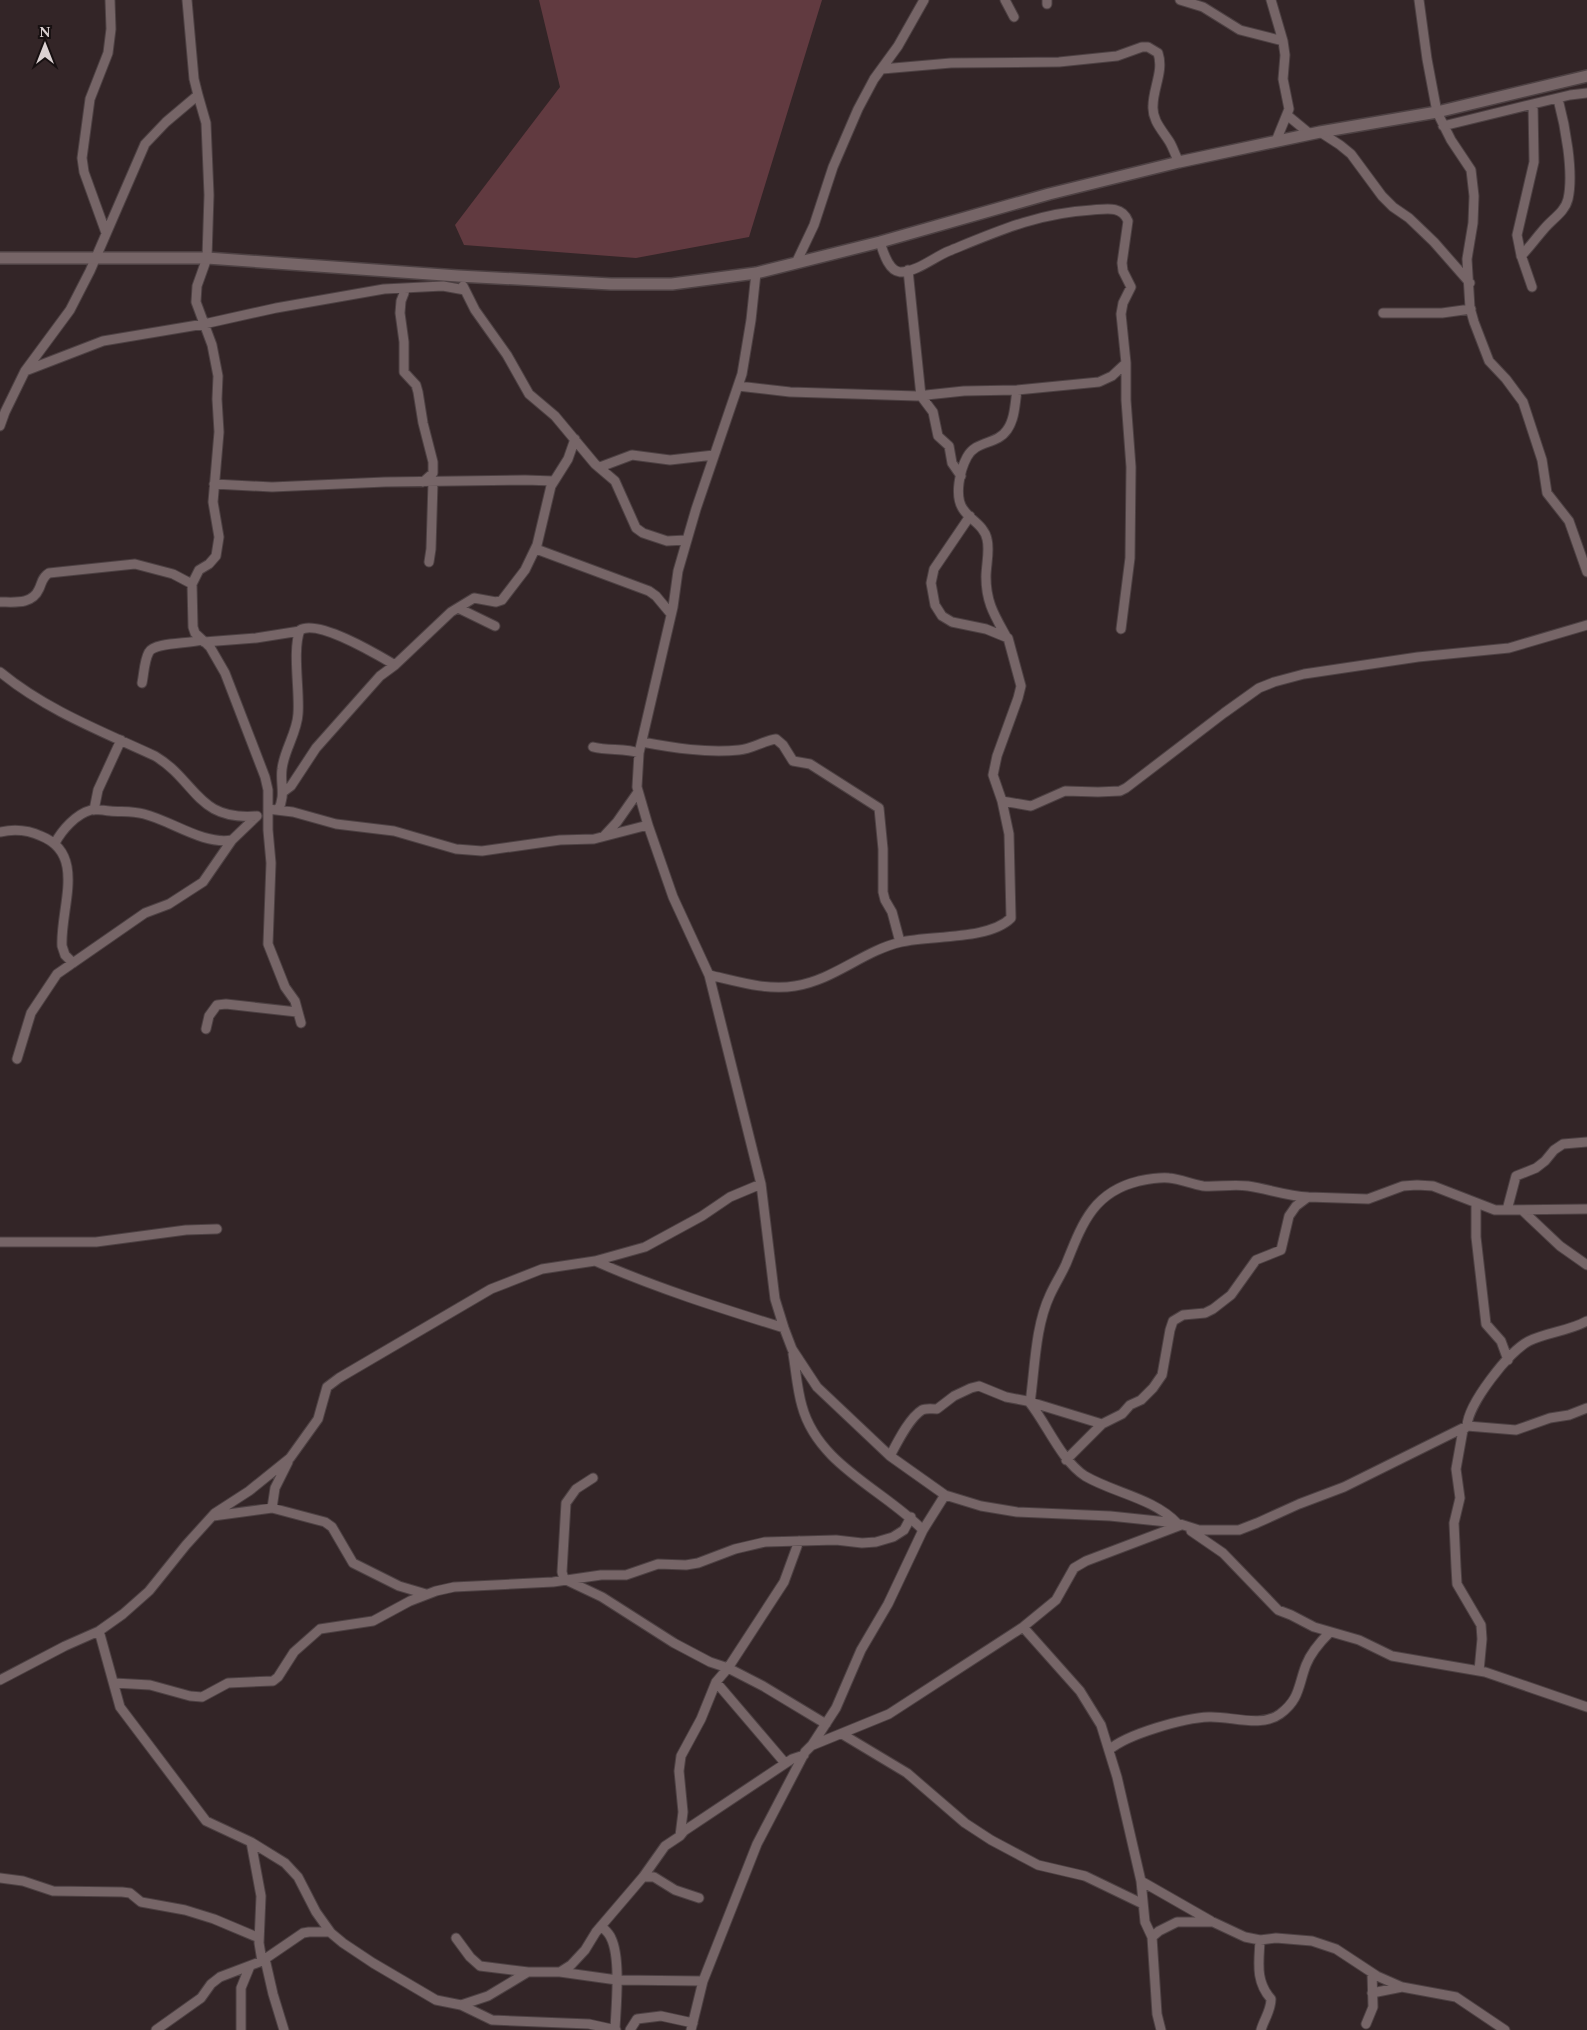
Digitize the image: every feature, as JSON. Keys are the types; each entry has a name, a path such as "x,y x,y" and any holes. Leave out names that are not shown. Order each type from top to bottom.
{"main road":[{"path":"0,258 207,258 458,276 611,284 663,284 756,273 880,242 1050,194 1179,162 1315,133 1437,112 1587,76"}],"street":[{"path":"106,233 84,172 82,158 90,99 108,53 111,29 110,0"},
{"path":"187,0 194,79 204,112 207,134 209,195 207,258 196,291 197,306 212,345 218,376 219,432 213,502 218,525 218,552 214,560 199,570 192,584 193,627 195,633 210,647 225,673 261,763 268,790 272,887 268,944 287,991 294,998 301,1023"},
{"path":"796,263 814,225 832,166 848,129 858,109 898,46 924,0"},
{"path":"1005,0 1014,16"},
{"path":"1180,0 1203,7 1240,30 1283,41"},
{"path":"1271,0 1283,41 1283,79 1289,109 1276,141"},
{"path":"1419,0 1437,112 1443,126 1471,170 1474,196 1473,223 1467,259 1471,309 1480,341 1489,361 1524,402 1542,460 1547,492 1569,521 1587,572"},
{"path":"882,69 951,63 1059,62 1117,56 1135,48 1148,47 1158,53 1160,64 1153,113 1155,120 1169,140 1179,162"},
{"path":"1443,126 1587,93"},
{"path":"0,426 2,416 25,371 70,310 145,144 166,122 198,95"},
{"path":"1521,256 1560,214 1568,199 1568,150 1558,99"},
{"path":"1532,286 1521,256 1517,235 1534,162 1533,104"},
{"path":"1287,115 1315,133 1340,145 1350,154 1382,196 1434,242 1470,284"},
{"path":"880,242 882,250 892,268 900,272 917,268 936,256 1033,219 1063,212 1109,209 1126,214 1128,221 1122,263 1123,271 1131,287 1122,303 1121,314 1126,362 1131,508 1130,558 1121,629"},
{"path":"908,270 921,396 933,412 938,436 949,446 952,463 961,476"},
{"path":"756,273 751,320 742,374 686,540 678,571 671,614 639,752 638,792 673,897 709,975 761,1184 776,1299 792,1348 817,1387 890,1456 945,1495 981,1506 1017,1512 1110,1516 1182,1525 1199,1530 1239,1530 1344,1487 1467,1426 1516,1430 1587,1408"},
{"path":"458,276 485,325 513,364 525,388 532,397 555,416 595,464 614,482 636,528 648,535 667,541 686,540"},
{"path":"25,371 103,341 204,324 276,308 367,292 406,288 443,286 465,290"},
{"path":"406,288 401,301 400,313 404,342 404,372 416,385 433,462 433,473 422,482"},
{"path":"1383,313 1442,313 1471,309"},
{"path":"738,386 790,392 921,396 964,391 1017,390 1099,382 1112,376 1126,362"},
{"path":"709,975 760,986 779,988 796,986 823,979 862,957 900,942 972,934 1010,920 1012,915 1010,903 1009,834 1002,801 993,775 1020,686 1008,638 991,610 986,578 988,544 985,534 963,509 960,502 959,485 967,456 973,448 998,438 1006,432 1013,415 1017,390"},
{"path":"283,792 291,786 316,748 374,683 452,612 477,598 496,602 502,600 525,570 536,549 554,481 568,459 574,439"},
{"path":"600,467 632,455 670,460 714,455"},
{"path":"214,484 272,487 422,482 554,481"},
{"path":"429,562 433,482"},
{"path":"970,516 934,569 931,583 935,605 942,616 952,622 986,629 1008,638"},
{"path":"536,549 649,591 656,596 671,614"},
{"path":"0,602 21,603 35,595 44,576 49,573 129,564 173,574 192,584"},
{"path":"458,608 495,626"},
{"path":"1002,801 1031,806 1065,791 1120,791 1259,688 1286,678 1418,657 1509,648 1587,625"},
{"path":"142,683 147,656 153,648 161,645 256,638 310,628 328,632 361,646 396,665"},
{"path":"278,810 283,800 283,762 297,724 297,672 300,631"},
{"path":"0,672 22,690 58,712 169,764 199,798 218,812 229,816 243,818 278,810 293,812 336,824 394,832 439,845 482,851 604,836 648,825"},
{"path":"642,742 718,752 751,748 776,739 783,745 793,761 810,764 876,804 880,811 883,840 883,892 892,912 900,942"},
{"path":"94,810 98,790 121,740"},
{"path":"593,746 605,750 639,752"},
{"path":"604,836 617,822 638,792"},
{"path":"55,843 70,824 86,812 94,810 143,814 201,837 232,840"},
{"path":"17,1059 31,1013 57,974 145,912 169,904 203,882 232,840 257,816"},
{"path":"0,832 26,831 48,838 62,849 66,859 67,895 62,938 63,951 72,963"},
{"path":"206,1029 209,1016 218,1005 226,1004 297,1012"},
{"path":"1507,1210 1516,1176 1536,1168 1563,1144 1587,1142"},
{"path":"1587,1209 1495,1210 1434,1186 1417,1185 1403,1186 1368,1199 1289,1196 1263,1188 1241,1185 1205,1186 1169,1178 1150,1178 1128,1184 1102,1198 1079,1231 1061,1276 1050,1295 1040,1330 1030,1403 1066,1460 1084,1475 1108,1488 1143,1502 1172,1518 1222,1553 1278,1610 1314,1627 1359,1640 1392,1656 1480,1671 1587,1707"},
{"path":"272,1508 275,1488 290,1458 316,1423 327,1387 339,1378 491,1289 542,1269 595,1261 645,1248 702,1216 730,1197 761,1184"},
{"path":"1066,1460 1102,1424 1122,1414 1130,1405 1141,1400 1153,1388 1162,1375 1173,1321 1183,1315 1205,1313 1213,1309 1231,1295 1252,1263 1279,1251 1286,1235 1289,1216 1296,1206 1308,1197"},
{"path":"1476,1203 1476,1237 1486,1324 1501,1341 1508,1360"},
{"path":"1523,1211 1560,1246 1587,1265"},
{"path":"0,1242 96,1242 186,1230 216,1229"},
{"path":"595,1261 620,1272 730,1311 784,1328"},
{"path":"1480,1671 1481,1625 1458,1584 1454,1523 1460,1498 1457,1463 1464,1430 1478,1399 1494,1376 1529,1341 1572,1328 1587,1321"},
{"path":"792,1348 802,1407 811,1428 821,1444 837,1461 911,1518 923,1530"},
{"path":"890,1456 900,1437 919,1413 926,1409 937,1409 954,1396 979,1386 1006,1397 1102,1424"},
{"path":"3,1677 100,1631 123,1614 150,1591 186,1545 212,1516 267,1477 290,1458"},
{"path":"593,1478 576,1489 566,1503 562,1572 564,1579 602,1597 674,1643 710,1662 728,1668 764,1686 826,1724"},
{"path":"630,2030 637,2019 652,2016 692,2026 703,1981 757,1844 804,1755 836,1708 861,1650 888,1604 923,1530 945,1495"},
{"path":"212,1516 272,1508 329,1524 353,1563 399,1586 426,1594"},
{"path":"114,1684 150,1685 168,1688 190,1696 202,1697 228,1683 273,1681 277,1679 294,1652 320,1629 373,1621 426,1594 454,1587 553,1582 601,1575 626,1575 658,1564 698,1563 735,1549 765,1542 836,1540 862,1543 876,1542 892,1537 904,1530 911,1518"},
{"path":"812,1745 889,1714 1023,1627 1056,1600 1074,1568 1135,1541 1182,1525"},
{"path":"680,1836 683,1812 679,1771 681,1756 702,1719 716,1682 728,1668 784,1582 799,1541"},
{"path":"1023,1627 1080,1691 1101,1725 1109,1750 1141,1881 1145,1922 1152,1937 1157,2014 1161,2030"},
{"path":"100,1631 120,1707 191,1799 202,1818 251,1842 285,1863 292,1869 330,1932 373,1963 436,2000 461,2005 492,2020 589,2024 616,2030 617,1980 613,1944 611,1937 601,1926"},
{"path":"1109,1750 1115,1744 1140,1734 1189,1719 1211,1717 1256,1720 1274,1718 1292,1703 1300,1689 1306,1664 1317,1646 1330,1632"},
{"path":"716,1682 786,1763"},
{"path":"842,1734 907,1773 965,1823 991,1840 1038,1864 1085,1876 1143,1904"},
{"path":"560,1972 571,1965 643,1877 665,1846 684,1831 786,1763 804,1755"},
{"path":"251,1842 261,1896 259,1938 284,2030"},
{"path":"643,1877 654,1877 675,1890 699,1898"},
{"path":"0,1878 23,1881 53,1890 122,1892 130,1894 141,1902 185,1910 214,1919 259,1938"},
{"path":"1141,1881 1213,1922 1244,1937 1260,1940 1276,1938 1312,1941 1325,1944 1336,1949 1345,1957 1372,1973 1402,1987 1456,1997 1504,2030"},
{"path":"1152,1937 1159,1930 1177,1922 1213,1922"},
{"path":"156,2030 201,1998 220,1977 264,1960 303,1934 309,1932 330,1932"},
{"path":"456,1938 470,1957 480,1966 528,1972 560,1972 617,1980 703,1981"},
{"path":"1260,1940 1259,1977 1265,1993 1271,1999 1270,2009 1265,2016 1260,2030"},
{"path":"241,2030 241,1988 250,1966"},
{"path":"461,2005 488,1996 528,1972"},
{"path":"1366,2024 1374,2007 1372,1973"},
{"path":"1372,1993 1402,1987"}],"shaded area":[{"path":"539,0 822,0 749,237 636,258 464,245 455,225 560,87"}]}
